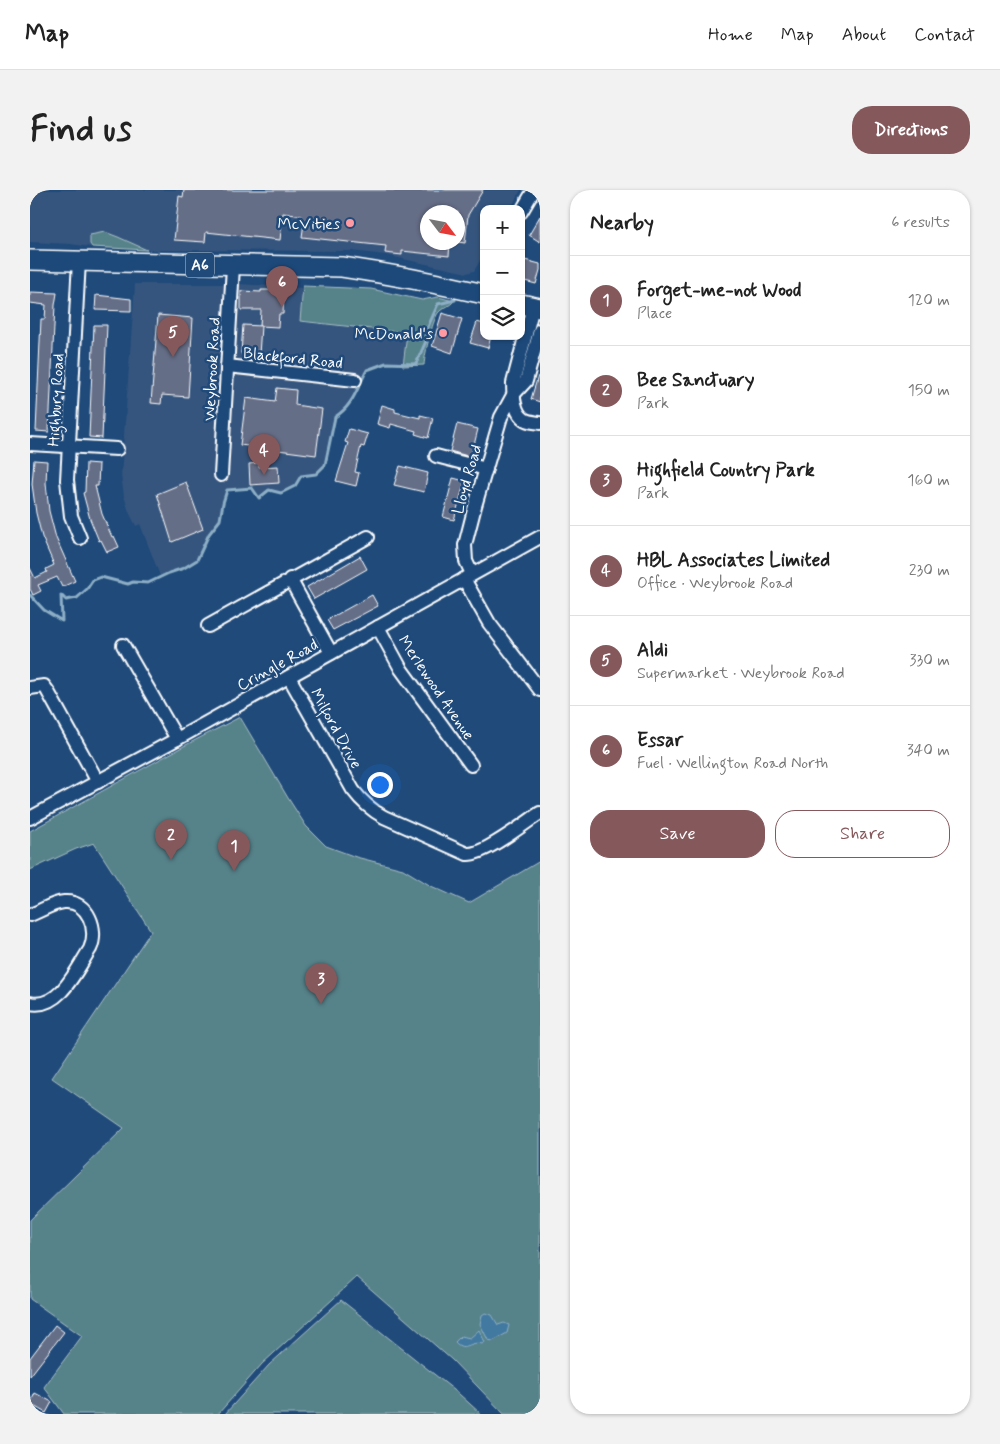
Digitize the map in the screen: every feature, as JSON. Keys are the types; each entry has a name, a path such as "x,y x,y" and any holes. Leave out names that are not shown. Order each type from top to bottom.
{"highway":[{"name":"A6","path":"30,260 342,267 480,290"}],"street":[{"path":"525,205 534,190"},
{"name":"Highbury Road","path":"79,262 66,480 71,516 80,538"},
{"name":"Weybrook Road","path":"221,475 233,266"},
{"name":"Lloyd Road","path":"513,395 513,383 531,306"},
{"name":"Lloyd Road","path":"540,330 526,381 513,395 501,418 464,554 468,577 489,623 540,690"},
{"name":"Blackford Road","path":"228,366 354,380"},
{"path":"513,395 521,416 527,420 540,423"},
{"path":"30,444 117,449"},
{"path":"436,456 486,468"},
{"path":"208,626 368,537"},
{"name":"Cringle Road","path":"30,818 177,739 540,537"},
{"path":"290,580 331,653"},
{"name":"Merlewood Avenue","path":"378,627 401,669 471,765"},
{"path":"123,645 177,739"},
{"name":"Milford Drive","path":"289,676 353,790 372,810 384,817 467,854 472,854 490,846 540,813"},
{"path":"30,688 44,686 47,690 98,782"},
{"path":"30,915 57,904 72,903 84,909 94,932 94,941 60,993 53,1000 46,1003 30,1003"}],"shaded area":[{"path":"30,190 521,190 512,205 480,205 480,261 474,271 467,273 385,255 352,251 147,250 98,248 70,244 30,242"},
{"path":"135,284 240,284 302,288 301,322 408,333 403,364 386,363 366,370 352,401 344,412 335,417 325,464 316,473 301,475 295,486 281,493 269,490 259,497 252,488 227,490 220,520 209,533 197,560 184,568 160,576 140,524 136,526 129,512 121,476"},
{"path":"485,1313 492,1315 498,1325 504,1323 509,1325 507,1333 493,1341 488,1340 480,1324 482,1315"},
{"path":"479,1330 485,1342 482,1344 462,1346 455,1342 461,1336 470,1338"}],"green space":[{"path":"105,232 147,250 92,247 90,235"},
{"path":"303,286 371,289 422,300 438,297 454,301 438,313 433,323 424,365 403,366 407,333 300,321"},
{"path":"240,717 306,826 326,846 356,857 403,869 431,886 469,903 540,861 540,1414 504,1414 452,1360 357,1277 262,1364 218,1414 64,1414 44,1387 82,1336 30,1299 30,1220 124,1128 52,1078 151,931 94,843 30,870 30,831"},
{"path":"341,1300 459,1394 481,1414 225,1414 269,1365"}],"building":[{"name":"McVities","path":"184,190 483,190 468,215 465,243 465,205 420,205 420,250 449,250 449,256 402,251 402,255 385,253 386,246 302,237 304,223 302,223 302,216 283,213 280,240 206,232 205,242 174,240 179,196 183,197"},
{"path":"540,216 540,242 529,235"},
{"path":"525,260 540,264 536,284 525,281"},
{"path":"261,290 284,290 283,314 279,314 278,327 260,326 261,310 241,310 241,291 261,292"},
{"path":"30,292 57,293 49,432 36,431 41,319 45,319 46,305 30,303"},
{"path":"96,295 131,299 131,311 95,310"},
{"path":"442,313 462,319 452,353 432,346"},
{"path":"158,315 193,318 188,397 162,395 161,404 151,403"},
{"path":"477,322 480,323 480,340 490,340 488,348 470,343"},
{"path":"94,325 107,325 102,438 89,437"},
{"path":"243,325 261,326 259,355 256,354 256,361 245,360 241,353"},
{"path":"538,376 540,376 540,402 531,399"},
{"path":"277,388 296,390 295,405 322,409 316,455 240,445 246,398 275,402"},
{"path":"382,405 395,409 395,412 420,418 420,415 433,418 428,438 415,434 416,431 391,424 390,428 377,424"},
{"path":"457,424 478,429 471,457 450,451"},
{"path":"349,429 368,434 364,447 361,446 355,472 359,473 356,486 336,481 348,443 345,442"},
{"path":"34,460 47,461 46,483 49,511 56,538 75,581 62,587 57,577 38,585 41,591 33,595 30,589 30,568 35,578 47,572 46,569 54,565 42,537 36,513 32,484"},
{"path":"86,463 99,464 98,486 95,486 102,514 112,537 114,536 119,547 107,552 101,540 99,541 90,519 83,493 85,492"},
{"path":"259,463 259,467 278,466 279,483 250,485 249,464"},
{"path":"400,466 428,473 424,492 394,485"},
{"path":"453,478 465,481 454,520 443,517"},
{"path":"186,482 203,529 172,542 157,494"},
{"path":"360,556 367,569 314,599 307,587"},
{"path":"372,595 378,606 333,630 327,620"},
{"path":"55,1325 64,1332 30,1376 30,1358"},
{"path":"35,1393 52,1402 46,1413 30,1404"}],"waterway":[{"path":"30,595 44,610 62,621 61,595 66,600 77,598 93,580 101,577 128,584 133,582 148,583 184,568 197,560 209,534 220,520 227,490 252,488 259,498 269,490 281,493 295,486 301,476 316,474 325,465 335,417 346,408 367,370 386,363 416,364 438,304 455,300"}],"place":[{"name":"McVities","path":"350,223"},
{"name":"Essar","path":"282,307"},
{"name":"McDonald's","path":"443,333"},
{"name":"Aldi","path":"173,357"},
{"name":"HBL Associates Limited","path":"264,475"},
{"name":"Bee Sanctuary","path":"171,860"},
{"name":"Forget-me-not Wood","path":"234,871"},
{"name":"Highfield Country Park","path":"321,1004"}]}
